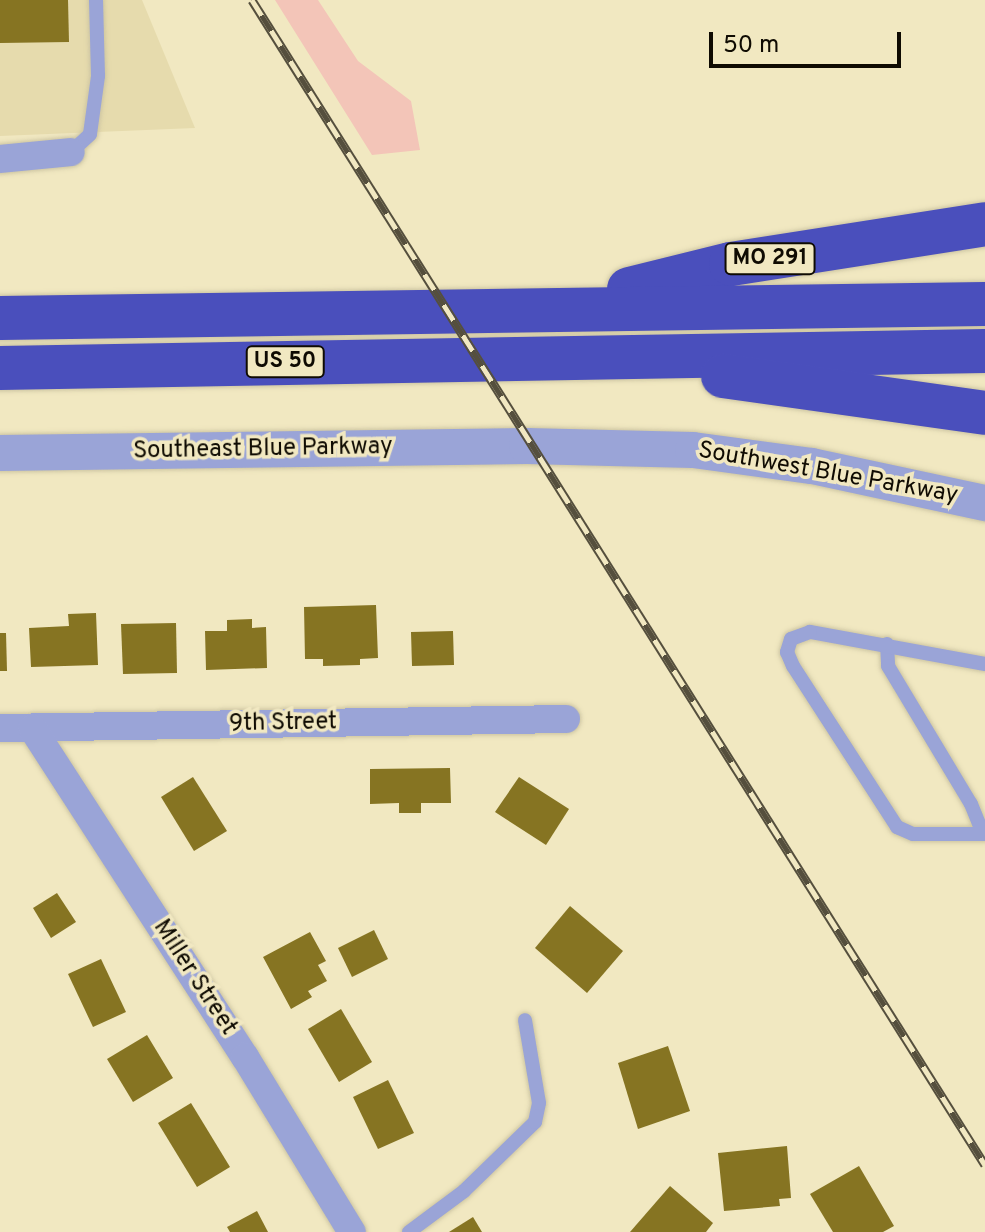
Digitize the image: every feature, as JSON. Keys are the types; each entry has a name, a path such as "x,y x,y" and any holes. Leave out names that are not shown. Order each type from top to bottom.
{"highway":[{"name":"MO 291","path":"557,307 731,264 985,224"},
{"name":"US 50","path":"0,318 557,307 985,304"},
{"name":"US 50","path":"0,368 985,351"},
{"path":"570,356 985,413"}],"street":[{"path":"0,159 71,152"},
{"name":"Southeast Blue Parkway","path":"0,453 527,446"},
{"name":"Southwest Blue Parkway","path":"527,446 693,450 812,466 985,503"},
{"name":"9th Street","path":"0,728 566,719"},
{"name":"Miller Street","path":"32,728 245,1057 352,1232"}],"lane":[{"path":"71,152 90,134 98,76 96,0"},
{"path":"887,644 888,666 971,804 984,834 913,834 897,827 793,666 787,652 791,639 810,632 887,644 985,664"},
{"path":"409,1232 464,1191 535,1122 539,1103 525,1020"}],"shaded area":[{"path":"0,0 142,0 195,128 0,136"},
{"path":"275,0 318,0 358,61 411,101 420,150 372,155"}],"building":[{"path":"0,0 68,0 69,42 0,43"},
{"path":"376,605 378,658 360,659 360,665 323,666 323,659 305,659 304,607"},
{"path":"96,613 98,665 31,667 29,628 69,626 68,614"},
{"path":"252,619 252,628 266,627 267,668 206,670 205,631 227,631 227,620"},
{"path":"176,623 177,673 123,674 121,624"},
{"path":"453,631 454,665 412,666 411,632"},
{"path":"0,633 6,633 7,671 0,671"},
{"path":"450,768 451,803 421,803 421,813 399,813 399,803 370,804 370,769"},
{"path":"193,777 227,831 194,851 161,797"},
{"path":"519,777 569,809 546,845 495,812"},
{"path":"57,893 76,922 51,938 33,908"},
{"path":"570,906 623,951 587,993 535,948"},
{"path":"374,930 388,959 352,977 338,948"},
{"path":"310,932 326,961 318,965 327,981 308,991 312,997 291,1009 263,957"},
{"path":"101,959 126,1012 93,1027 68,974"},
{"path":"341,1009 372,1062 339,1082 308,1029"},
{"path":"147,1035 173,1078 133,1102 107,1059"},
{"path":"668,1046 690,1111 638,1129 618,1063"},
{"path":"388,1080 414,1133 378,1149 353,1097"},
{"path":"191,1103 230,1167 197,1187 158,1123"},
{"path":"787,1146 791,1198 779,1199 780,1206 724,1211 718,1153"},
{"path":"859,1166 894,1226 883,1232 833,1232 810,1194"},
{"path":"670,1186 713,1223 706,1232 630,1232"},
{"path":"257,1211 268,1232 230,1232 227,1227"},
{"path":"473,1217 482,1232 449,1232"}],"railway":[{"path":"252,0 985,1165"}]}
